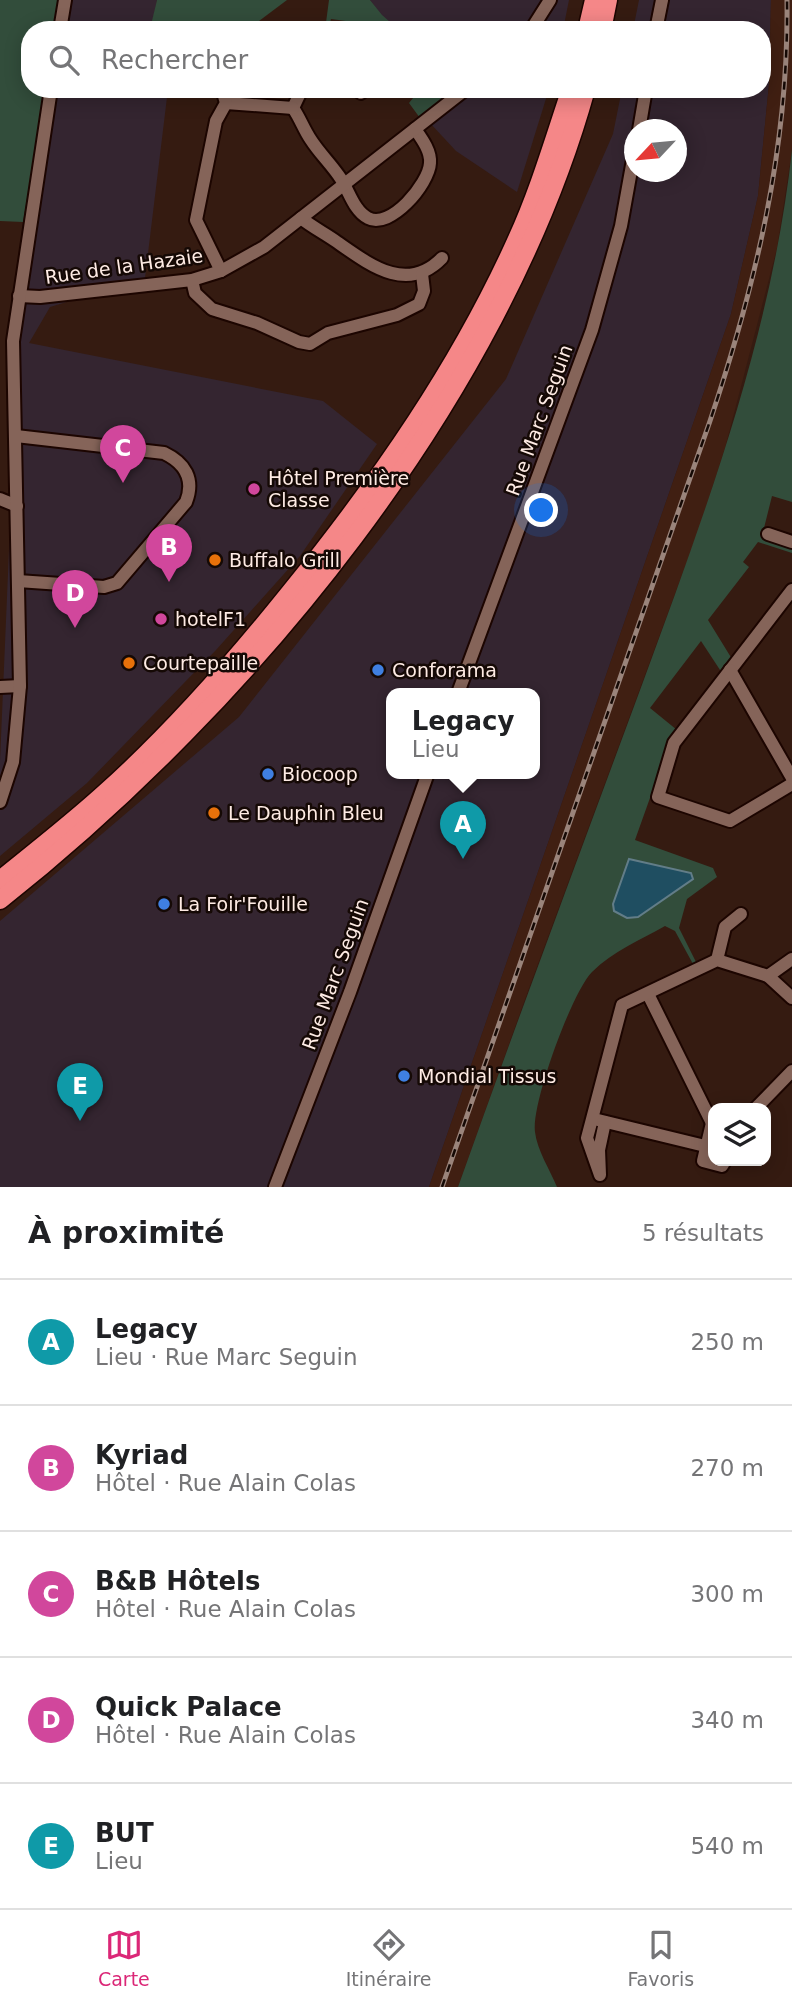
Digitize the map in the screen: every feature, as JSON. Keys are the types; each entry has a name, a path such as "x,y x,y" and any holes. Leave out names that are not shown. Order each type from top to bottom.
{"highway":[{"path":"589,21 594,0"},
{"path":"604,21 608,0"},
{"path":"0,877 37,850 107,791 195,706 350,518 424,410 481,312 518,237 568,98"},
{"path":"0,900 80,832 195,722 263,648 365,522 464,370 503,299 560,168 583,98"}],"street":[{"path":"62,21 65,0"},
{"path":"537,21 550,0"},
{"path":"658,21 662,0"},
{"path":"0,802 13,762 20,686 16,436 7,342 19,296 50,98"},
{"path":"221,271 196,220 216,121 226,103 225,98"},
{"path":"293,108 298,98"},
{"name":"Rue de la Hazaie","path":"19,296 40,297 192,280 221,271 264,247 455,98"},
{"path":"641,119 644,98"},
{"path":"226,103 293,108"},
{"path":"293,108 306,133 360,211 369,219 379,220 405,206 429,173 430,160 426,147 415,129"},
{"name":"Rue Marc Seguin","path":"460,688 592,330 621,226 630,182"},
{"path":"301,218 383,271 422,274 432,269 442,258"},
{"path":"192,280 195,293 212,309 310,344 328,332 397,315 419,304 424,291 422,274"},
{"path":"16,436 164,453 183,465 190,489 186,502 117,583 104,587 18,581"},
{"path":"0,499 17,506"},
{"path":"768,534 792,542"},
{"path":"792,590 674,743 658,797 730,821 792,784"},
{"path":"730,670 792,778"},
{"path":"0,687 20,686"},
{"name":"Rue Marc Seguin","path":"275,1187 350,992 426,779"},
{"path":"717,960 726,927 741,914"},
{"path":"768,976 792,959"},
{"path":"604,1122 599,1150 600,1175 587,1138 622,1005 717,960 768,976 792,998"},
{"path":"648,994 708,1113"},
{"path":"761,1103 791,1076"},
{"path":"591,1118 705,1146"},
{"path":"708,1137 702,1161 708,1162"}],"shaded area":[{"path":"60,0 157,0 153,21 56,21"},
{"path":"370,0 569,0 565,21 385,21"},
{"path":"639,0 771,0 770,21 635,21"},
{"path":"771,0 792,0 792,150 777,248 725,448 699,529 458,1187 429,1187 731,314 758,196 768,98 771,98"},
{"path":"44,98 167,98 145,278 50,307 29,343 323,401 377,444 300,556 216,650 87,783 0,856 0,761 23,222"},
{"path":"414,98 546,98 517,192 456,151 417,109"},
{"path":"620,98 768,98 758,196 731,314 429,1187 0,1187 0,921 239,717 506,379 613,134"}],"green space":[{"path":"0,0 60,0 56,21 21,21 21,98 44,98 23,222 0,221"},
{"path":"157,0 287,0 259,21 152,21"},
{"path":"329,0 370,0 389,21 331,19 326,21"},
{"path":"413,98 444,98 420,118 409,103"},
{"path":"792,150 792,502 772,496 764,528 792,535 792,553 758,542 743,562 749,567 708,620 732,659 722,673 701,641 650,708 677,730 671,739 635,840 713,868 717,877 687,899 679,928 696,962 693,964 675,931 665,926 609,958 592,972 584,983 554,1049 535,1118 538,1146 557,1187 458,1187 713,487 753,354 769,287"}],"water":[{"path":"629,859 691,873 693,879 638,917 627,918 614,911 613,904"}],"railway":[{"path":"442,1187 727,370 755,266 776,161 786,54 787,0"}],"place":[{"name":"B&B Hôtels","path":"123,483"},
{"name":"Hôtel Première Classe","path":"254,489"},
{"name":"Buffalo Grill","path":"215,560"},
{"name":"Kyriad","path":"169,582"},
{"name":"hotelF1","path":"161,619"},
{"name":"Quick Palace","path":"75,628"},
{"name":"Courtepaille","path":"129,663"},
{"name":"Conforama","path":"378,670"},
{"name":"Biocoop","path":"268,774"},
{"name":"Le Dauphin Bleu","path":"214,813"},
{"name":"Legacy","path":"463,859"},
{"name":"La Foir'Fouille","path":"164,904"},
{"name":"Mondial Tissus","path":"404,1076"},
{"name":"BUT","path":"80,1121"}]}
